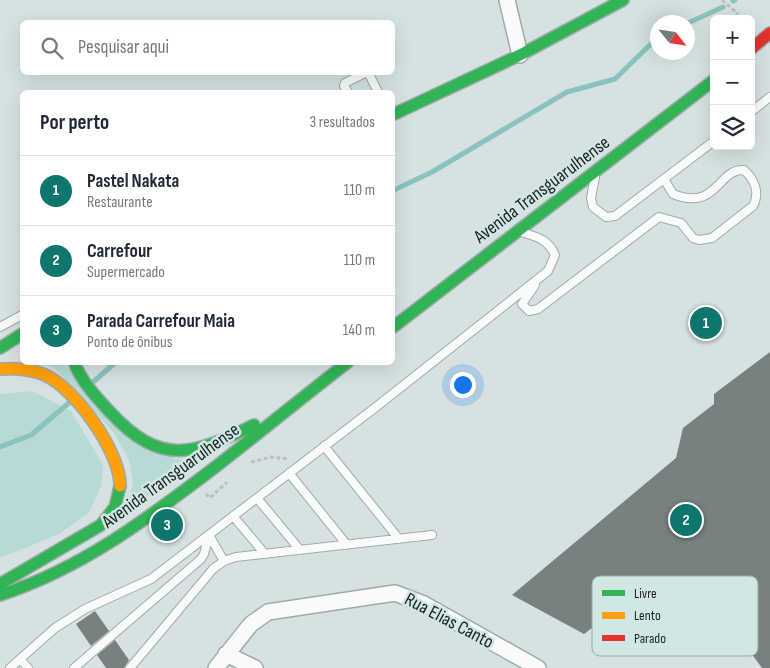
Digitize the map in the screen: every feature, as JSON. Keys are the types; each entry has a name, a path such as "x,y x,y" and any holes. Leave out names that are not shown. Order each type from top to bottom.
{"main road":[{"path":"395,114 520,55 623,0"},
{"path":"755,46 770,33"},
{"path":"755,52 770,43"},
{"name":"Avenida Transguarulhense","path":"395,326 710,83"},
{"path":"0,348 20,335"},
{"path":"76,365 90,389 115,419 139,439 163,450 185,453 247,429 318,387"},
{"name":"Avenida Transguarulhense","path":"0,595 57,572 102,548 198,480 344,365"},
{"path":"0,369 28,370 47,376 66,391 106,438 116,455 120,472 120,488 115,504 104,522 0,584"}],"street":[{"path":"507,0 520,55"},
{"name":"Rua Elias Canto","path":"226,654 251,624 268,612 395,593 424,604 538,668"},
{"path":"216,668 226,654 256,668"}],"lane":[{"path":"593,16 603,0"},
{"path":"347,90 344,86 345,83 361,75"},
{"path":"369,75 377,90"},
{"path":"755,109 770,97"},
{"path":"597,170 591,198 593,207 606,217 622,213 710,144"},
{"path":"517,231 540,238 550,246 555,255 548,270 522,304 530,311 538,310 659,217 682,223 693,238 699,240 712,238 753,206 757,198 757,190 744,170 734,172 709,194 695,200 673,194 664,180"},
{"path":"10,668 55,628 85,609 151,579 548,270"},
{"path":"0,327 20,316"},
{"path":"324,446 398,539"},
{"path":"289,473 347,545"},
{"path":"257,498 300,550"},
{"path":"233,516 265,554"},
{"path":"208,535 224,561"},
{"path":"74,668 201,559 208,535"},
{"path":"130,668 213,569 224,561 236,557 432,535"},
{"path":"20,660 28,668"}],"path":[{"path":"722,0 737,13 737,15"},
{"path":"248,462 271,457 289,459"}],"shaded area":[{"path":"42,365 66,365 139,445 189,463 123,517 133,483 129,460 114,433 54,367"},
{"path":"32,391 71,411 103,465 101,486 89,513 57,535 0,558 0,394"}],"building":[{"path":"770,352 770,668 762,668 753,656 758,656 758,576 592,576 592,628 584,634 512,595 676,458 683,428 714,404 714,394"},
{"path":"95,611 109,631 91,646 76,624"},
{"path":"115,640 129,660 124,668 106,668 97,655"}],"waterway":[{"path":"695,20 723,7"},
{"path":"395,190 432,172 567,92 615,79 650,45"},
{"path":"92,383 113,365"},
{"path":"0,447 31,435 70,402"}],"traffic: fast":[{"path":"395,114 520,55 623,0"},
{"path":"395,326 710,83"},
{"path":"0,348 20,335"},
{"path":"75,365 94,395 128,430 145,441 162,448 178,450 195,449 254,425"},
{"path":"0,595 30,584 86,557 138,524 214,468 344,365"},
{"path":"0,584 101,525 115,507 120,486"}],"traffic: slow":[{"path":"0,369 35,371 57,382 70,393 105,440 118,472 120,486"}],"traffic: jam":[{"path":"755,46 770,33"}],"place":[{"name":"Pastel Nakata","path":"706,323"},
{"name":"Carrefour","path":"686,520"},
{"name":"Parada Carrefour Maia","path":"167,525"}]}
